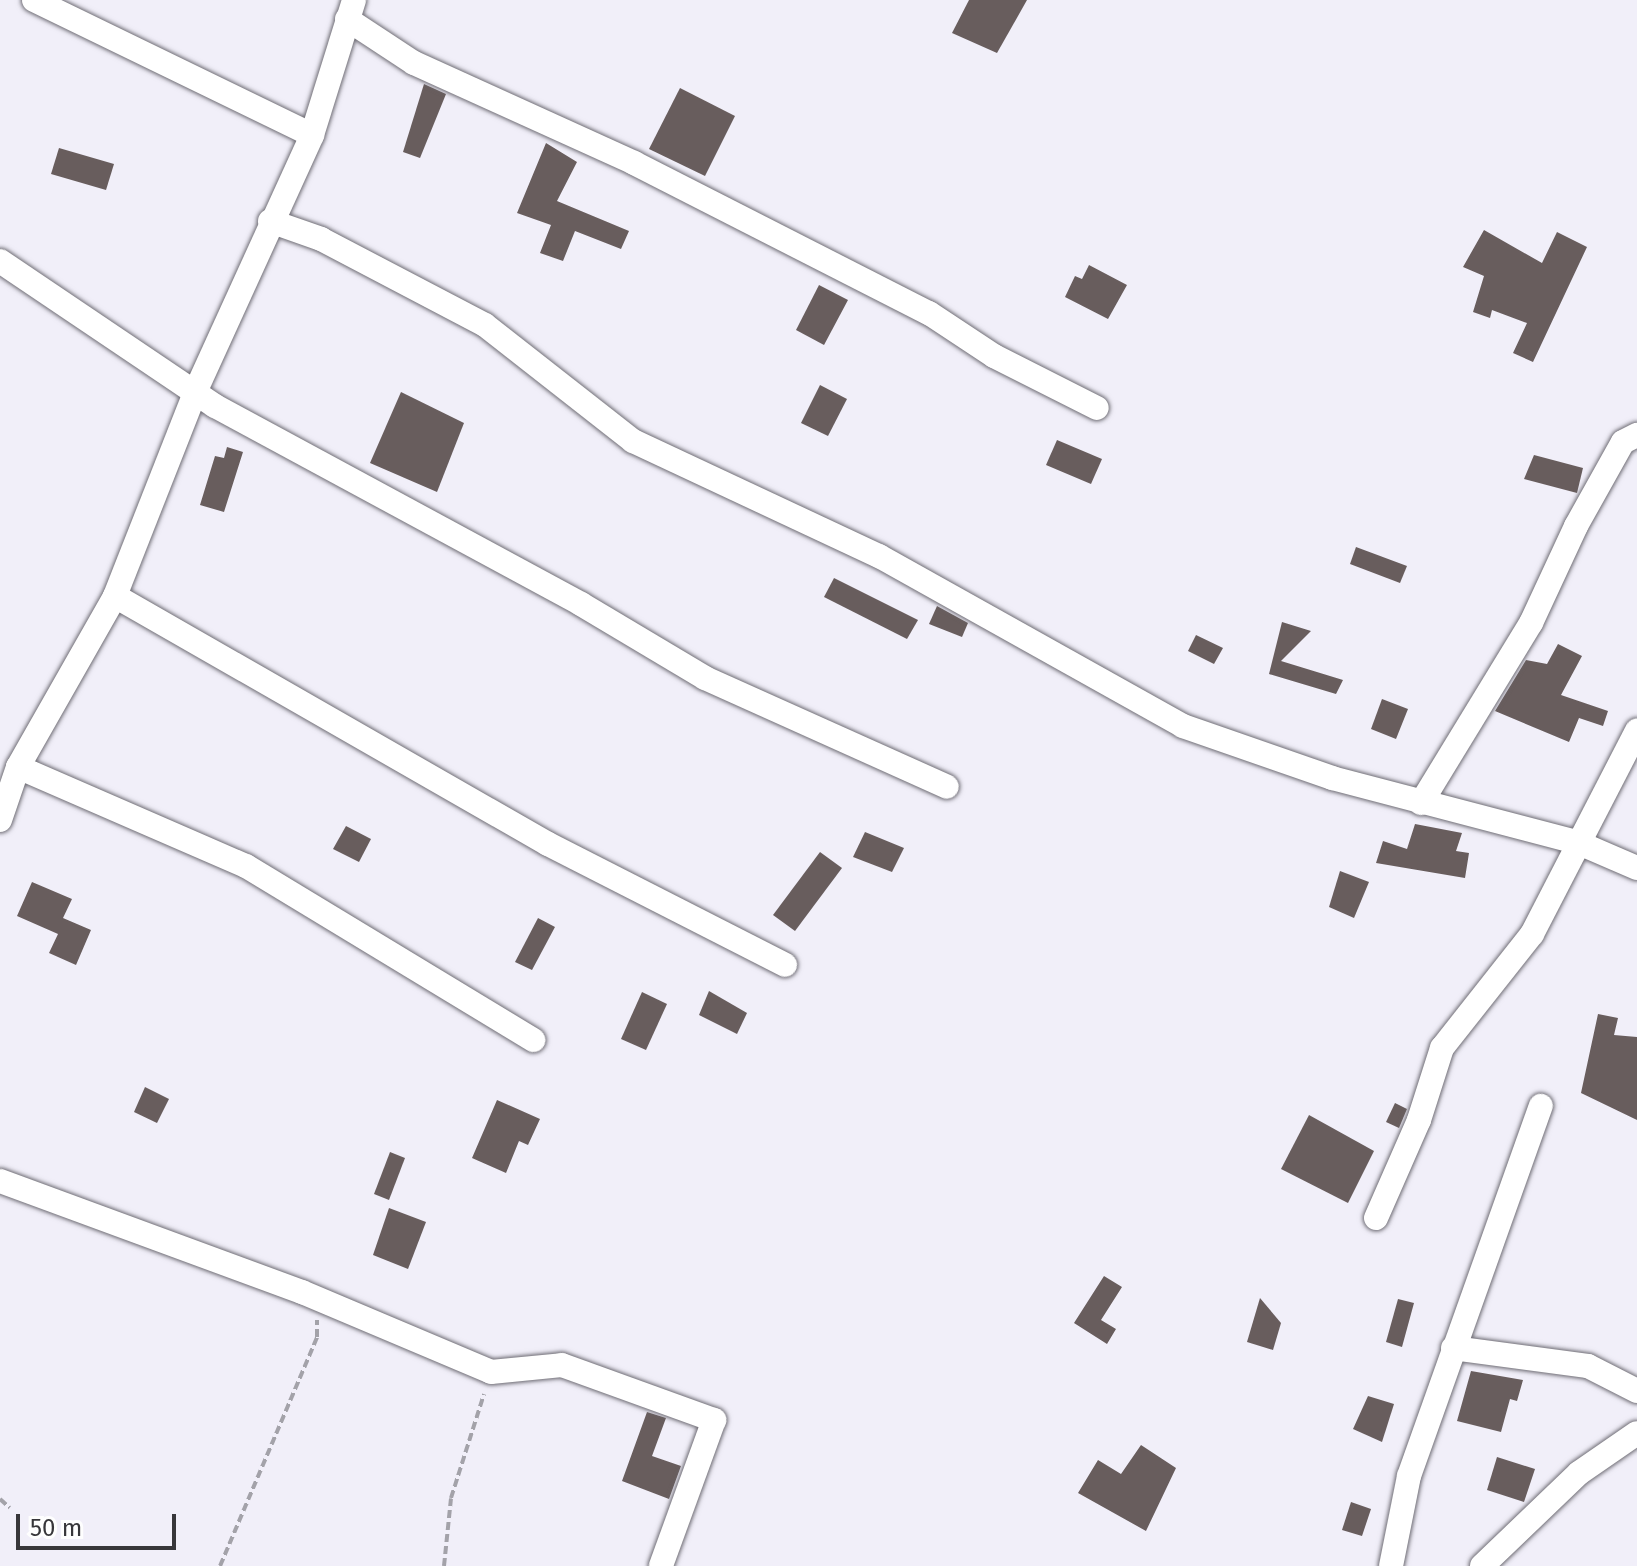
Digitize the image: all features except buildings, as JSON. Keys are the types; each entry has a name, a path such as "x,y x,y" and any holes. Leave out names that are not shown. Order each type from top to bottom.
{"street":[{"path":"35,0 312,135"},
{"path":"0,820 18,767 115,596 196,390 270,221 312,135 351,10 414,63 634,163 929,313 994,356 1097,408"},
{"path":"270,221 321,239 485,325 633,441 879,556 1183,726 1421,803 1579,843 1637,868"},
{"path":"0,261 196,390 215,406 568,597 705,678 947,787"},
{"path":"1421,803 1531,623 1576,526 1623,442 1637,435"},
{"path":"115,596 548,844 785,965"},
{"path":"1376,1218 1419,1120 1442,1048 1532,934 1637,731"},
{"path":"18,767 246,866 533,1040"},
{"path":"1391,1566 1409,1476 1541,1106"},
{"path":"0,1181 302,1292 491,1372 562,1365 714,1420 661,1566"},
{"path":"1453,1348 1588,1366 1637,1391"},
{"path":"1495,1562 1579,1473 1637,1433"}],"path":[{"path":"220,1566 317,1337 317,1320 302,1292"},
{"path":"444,1566 451,1498 491,1372"},
{"path":"0,1499 10,1508"}]}
